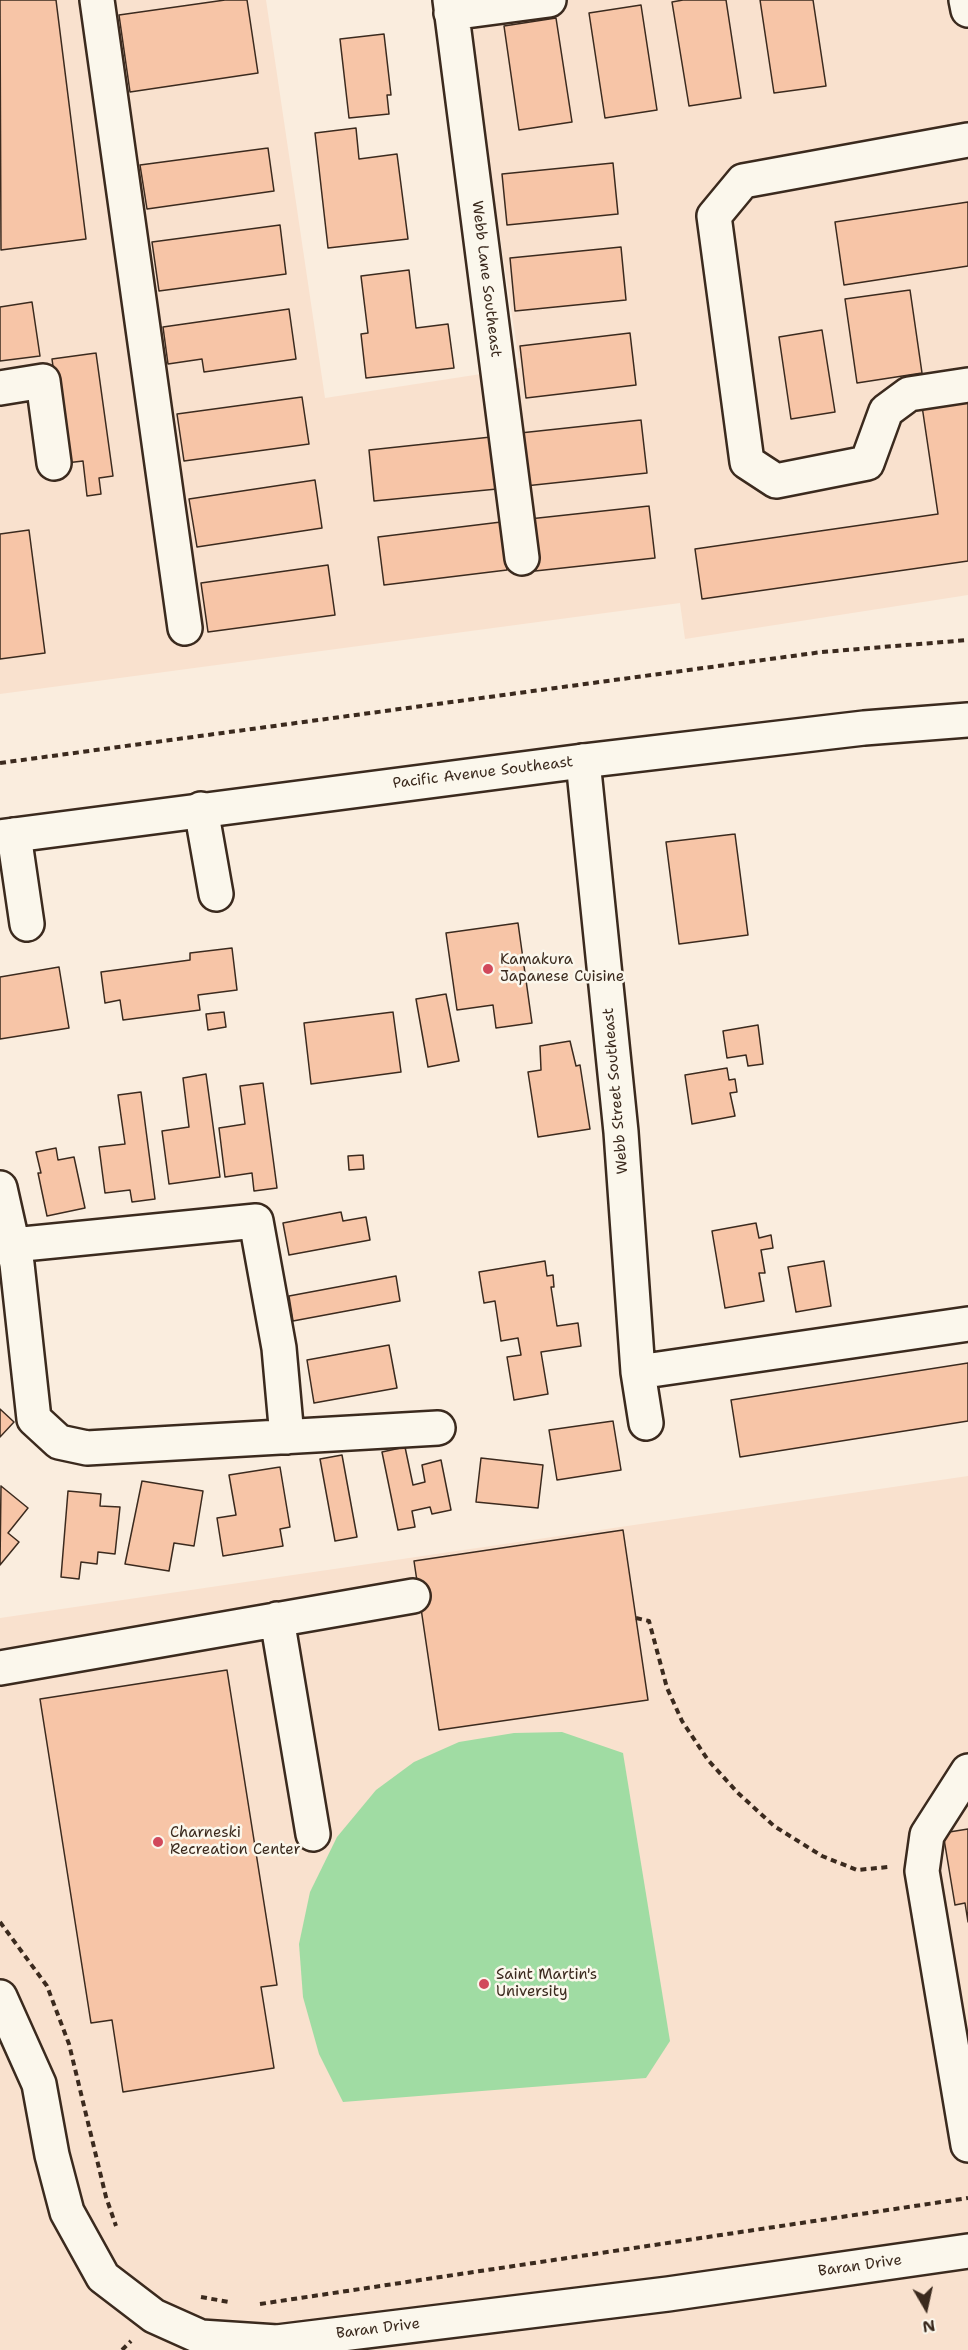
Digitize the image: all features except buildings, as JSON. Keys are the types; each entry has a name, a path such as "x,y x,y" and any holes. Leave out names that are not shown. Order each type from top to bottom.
{"street":[{"path":"97,0 185,628"},
{"path":"450,7 549,0"},
{"path":"966,0 968,10"},
{"name":"Webb Lane Southeast","path":"450,7 522,558"},
{"path":"968,140 743,181 714,216 747,462 776,482 867,464 886,411 909,394 968,385"},
{"path":"0,388 43,381 54,463"},
{"name":"Pacific Avenue Southeast","path":"7,836 583,760 864,728 968,720"},
{"name":"Webb Street Southeast","path":"583,760 621,1132 638,1372 646,1423"},
{"path":"201,809 216,894"},
{"path":"7,836 27,924"},
{"path":"0,1188 13,1245 34,1419 59,1442 87,1448 438,1428"},
{"path":"13,1245 256,1221 279,1348 287,1437"},
{"path":"638,1372 968,1324"},
{"path":"0,1668 413,1596"},
{"path":"277,1620 313,1834"},
{"path":"968,1771 927,1835 922,1871 968,2145"},
{"name":"Baran Drive","path":"0,1997 39,2084 52,2155 67,2212 103,2277 154,2316 201,2337 277,2342 668,2294 968,2251"}],"path":[{"path":"0,763 822,652 968,640"},
{"path":"636,1618 649,1621 667,1688 682,1721 708,1760 774,1826 822,1856 857,1870 893,1866 927,1835"},
{"path":"0,1922 47,1986 55,2005 69,2044 106,2197 117,2228"},
{"path":"249,2306 968,2198"},
{"path":"194,2295 238,2304"}],"shaded area":[{"path":"0,0 266,0 325,398 520,368 464,0 968,0 968,595 685,639 680,603 0,694"},
{"name":"Saint Martin's University","path":"968,1476 968,2350 0,2350 0,1618"}],"green space":[{"path":"562,1732 623,1753 670,2041 646,2078 343,2102 319,2054 303,1997 299,1944 310,1892 337,1837 376,1790 414,1762 459,1742 514,1733"}],"place":[{"name":"Kamakura Japanese Cuisine","path":"488,969"},
{"name":"Charneski Recreation Center","path":"158,1842"},
{"name":"Saint Martin's University","path":"484,1984"}]}
